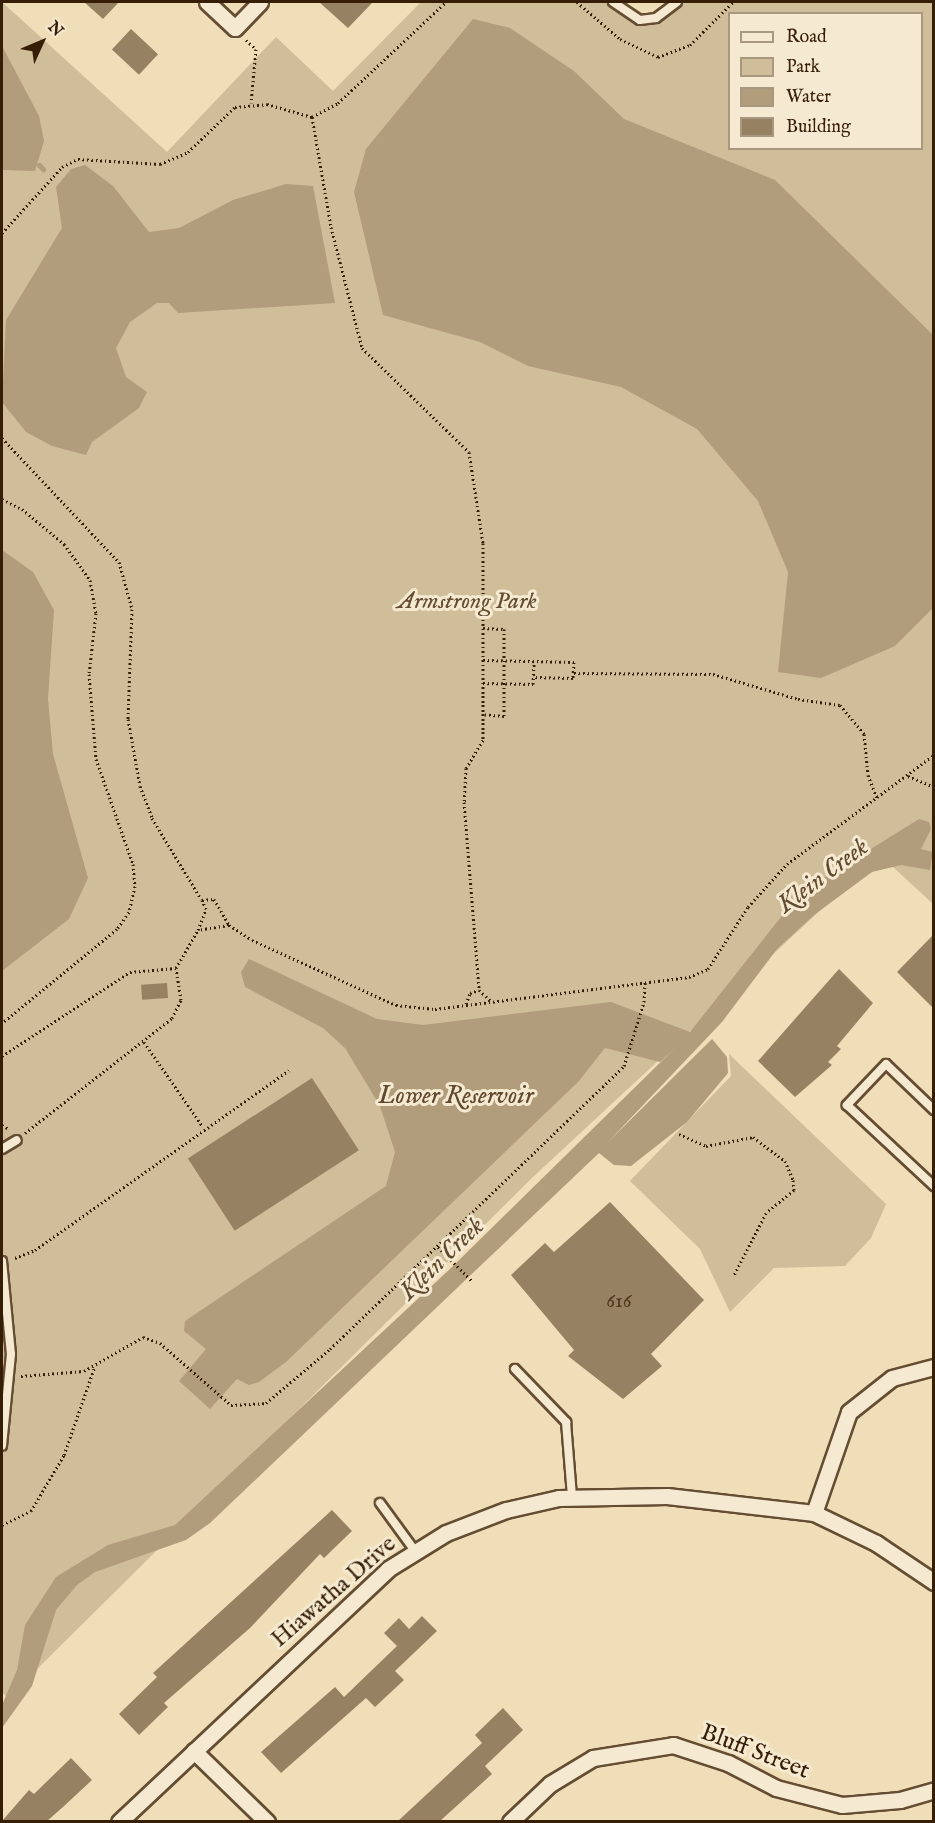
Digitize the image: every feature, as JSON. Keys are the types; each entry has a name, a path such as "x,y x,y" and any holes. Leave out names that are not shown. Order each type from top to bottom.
{"street":[{"path":"207,2 235,28 260,2"},
{"path":"814,1514 849,1412 892,1378 933,1367"},
{"name":"Hiawatha Drive","path":"119,1821 355,1598 415,1551 506,1510 572,1497 667,1496 814,1514 876,1543 933,1582"},
{"name":"Bluff Street","path":"510,1821 550,1784 593,1758 673,1745 728,1763 776,1788 842,1805 900,1800 933,1790"},
{"path":"194,1751 267,1821"}],"lane":[{"path":"613,2 640,20 656,18 677,2"},
{"path":"933,1110 886,1065 847,1105 933,1186"},
{"path":"2,1149 17,1140"},
{"path":"2,1262 10,1375 2,1446"},
{"path":"515,1369 566,1422 572,1497"},
{"path":"380,1503 415,1551"}],"path":[{"path":"2,233 68,163 175,160 235,107 251,103 312,117 338,103 446,2"},
{"path":"577,2 620,39 658,57 690,45 733,2"},
{"path":"235,28 256,50 251,103"},
{"path":"312,117 331,227 362,348 470,452 483,543 483,740 466,768 464,802 479,990 490,1001"},
{"path":"2,438 119,562 132,609 128,719 137,775 152,819 206,909 198,930 177,968 181,1000 172,1017 17,1140"},
{"path":"2,499 22,509 64,544 90,580 96,613 89,674 94,749 133,864 135,886 129,912 117,929 2,1023"},
{"path":"483,628 504,629 504,716 483,714"},
{"path":"483,660 533,658 534,663 533,684 483,683"},
{"path":"533,677 573,678 574,673 574,662 534,663"},
{"path":"574,673 713,674 798,699 840,705 864,734 868,775 878,800"},
{"path":"202,900 214,899 229,925 396,1005 466,1004 703,973 765,885 878,800 933,755"},
{"path":"908,776 933,787"},
{"path":"198,930 229,925"},
{"path":"2,1056 130,972 177,968"},
{"path":"10,1375 73,1375 95,1366 143,1337 160,1343 224,1400 253,1407 284,1391 438,1247 624,1065 642,1008 645,982"},
{"path":"466,1004 470,993 479,990"},
{"path":"143,1042 203,1127"},
{"path":"2,1262 35,1250 203,1127 289,1070"},
{"path":"679,1134 706,1146 753,1137 785,1161 793,1180 794,1190 766,1213 734,1275"},
{"path":"438,1247 473,1282"},
{"path":"2,1525 30,1511 64,1455 95,1366"}],"green space":[{"name":"Armstrong Park","path":"2,2 167,152 276,37 333,91 421,2 613,2 641,20 656,18 677,2 933,2 933,904 880,855 534,1176 8,1698 2,1692"},
{"path":"729,1054 886,1204 871,1238 845,1266 774,1268 730,1312 700,1249 630,1181 731,1076"}],"water":[{"path":"473,19 510,28 574,71 624,119 775,180 933,335 933,608 895,646 821,678 778,672 788,572 758,501 697,429 621,387 528,366 480,342 383,315 354,192 366,149"},
{"path":"2,46 39,116 44,141 35,171 2,170"},
{"path":"85,165 113,186 149,232 179,228 233,200 286,184 313,186 335,303 178,313 169,303 157,303 130,322 116,348 126,377 147,392 139,408 92,442 86,455 52,446 26,432 2,402 6,320 62,228 56,187 71,169"},
{"path":"2,550 33,572 54,610 48,699 53,754 88,878 69,919 2,971"},
{"name":"Lower Reservoir","path":"919,819 929,822 931,829 921,849 933,852 930,870 901,865 872,872 814,915 777,949 722,1022 608,1142 712,1039 727,1057 728,1073 687,1122 631,1166 614,1165 599,1153 210,1523 186,1540 95,1572 77,1585 56,1610 32,1686 2,1728 2,1705 17,1670 25,1625 56,1577 108,1545 175,1525 451,1268 675,1048 660,1062 605,1048 578,1082 286,1362 259,1382 249,1385 237,1379 210,1409 179,1381 206,1349 184,1331 185,1321 386,1186 395,1152 380,1106 345,1048 323,1028 245,987 241,972 249,959 377,1019 423,1025 611,1002 690,1032 792,903 860,850 866,852"}],"building":[{"path":"84,2 119,2 103,19"},
{"path":"319,2 373,2 348,28"},
{"path":"131,29 158,54 139,75 112,49"},
{"path":"933,935 933,1008 897,972"},
{"path":"839,969 873,1003 837,1046 841,1049 828,1062 832,1065 795,1097 758,1061"},
{"path":"167,983 168,998 142,1000 141,985"},
{"path":"312,1078 359,1150 235,1231 188,1159"},
{"path":"610,1202 704,1300 651,1354 662,1366 623,1399 568,1356 574,1350 511,1275 545,1243 554,1252"},
{"path":"332,1510 352,1531 324,1558 320,1554 250,1628 164,1703 168,1707 139,1735 119,1714 157,1677 153,1673"},
{"path":"422,1616 437,1631 395,1671 404,1680 375,1707 366,1698 281,1773 261,1752 335,1687 344,1697 397,1646 384,1633 399,1618 409,1629"},
{"path":"503,1708 523,1730 485,1766 492,1774 440,1821 398,1821 482,1743 475,1735"},
{"path":"71,1758 92,1780 63,1807 47,1821 2,1821 29,1790 34,1794"}],"waterway":[{"path":"39,165 43,169"}],"water label":[{"name":"Klein Creek","path":"823,876"},
{"name":"Klein Creek","path":"442,1259"}]}
